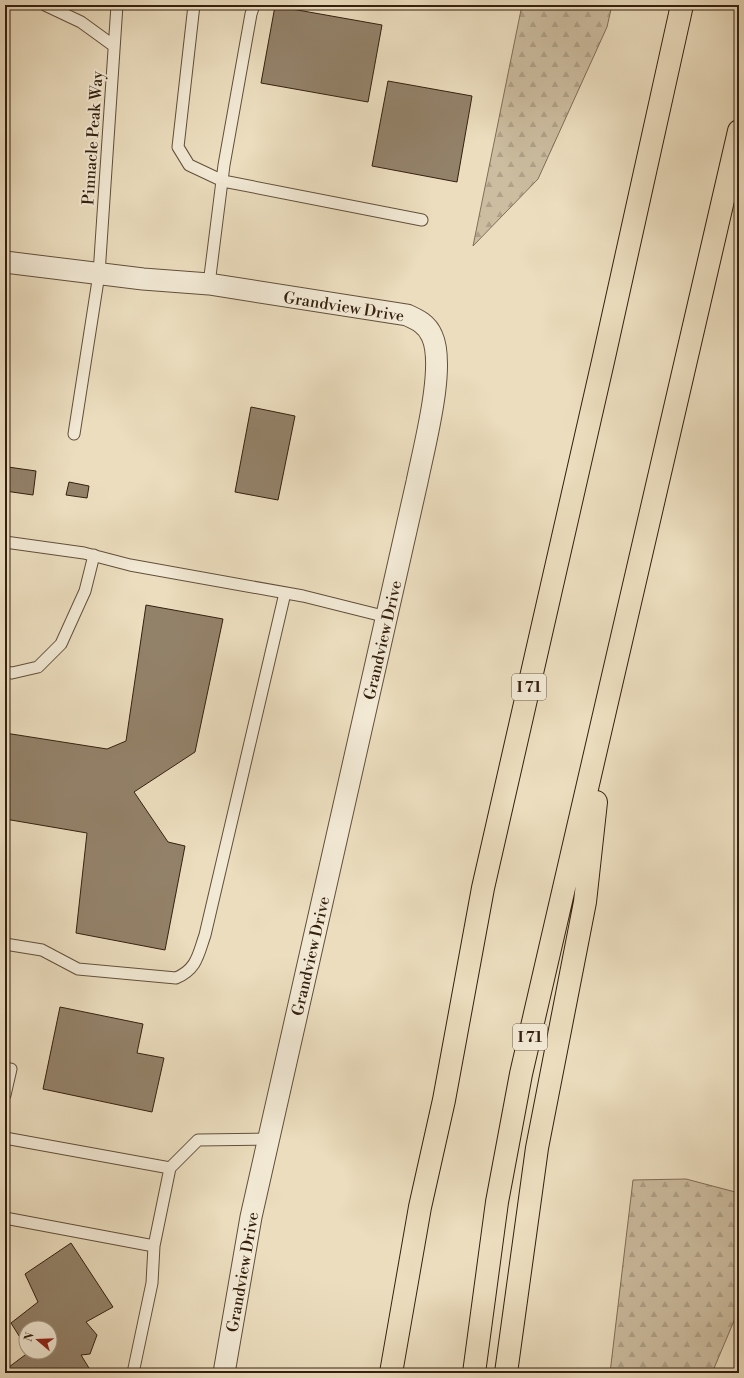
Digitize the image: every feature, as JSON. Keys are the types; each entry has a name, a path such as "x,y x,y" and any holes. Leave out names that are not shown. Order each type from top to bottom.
{"highway":[{"name":"I 71","path":"391,1373 420,1207 444,1100 483,888 682,5"},
{"name":"I 71","path":"474,1373 497,1202 520,1081 739,131"},
{"path":"506,1373 537,1148 586,902 607,705"}],"street":[{"name":"Grandview Drive","path":"5,262 99,274 209,284 407,315 424,323 432,335 437,352 437,377 417,482 251,1217 224,1373"}],"lane":[{"path":"45,5 81,22 114,46"},
{"name":"Pinnacle Peak Way","path":"74,434 99,274 117,5"},
{"path":"194,5 178,147 188,165 222,181 422,220"},
{"path":"209,284 222,181 251,14 254,5"},
{"path":"5,542 94,556 130,565 285,593 387,617"},
{"path":"5,672 12,673 38,667 61,644 85,591 94,556"},
{"path":"5,944 42,950 78,968 176,978 188,973 196,962 205,935 285,593"},
{"path":"5,1095 11,1069"},
{"path":"5,1138 170,1168"},
{"path":"133,1373 152,1283 154,1246 170,1168 198,1140 268,1139"},
{"path":"5,1218 154,1246"}],"green space":[{"path":"522,5 612,5 607,27 538,179 473,246"},
{"path":"686,1179 739,1193 739,1309 712,1373 610,1373 633,1180"}],"building":[{"path":"275,6 382,25 368,102 261,83"},
{"path":"388,81 472,96 457,182 372,166"},
{"path":"251,407 295,416 278,500 235,492"},
{"path":"8,467 36,471 33,495 5,491"},
{"path":"69,482 89,486 87,498 66,495"},
{"path":"146,605 223,619 195,752 134,792 168,842 185,846 165,950 76,933 87,833 5,819 5,733 107,749 126,741"},
{"path":"60,1007 143,1024 137,1053 164,1058 152,1112 43,1089"},
{"path":"71,1243 113,1307 86,1322 97,1335 90,1354 81,1355 92,1373 5,1373 5,1370 18,1360 58,1360 58,1320 18,1320 18,1334 11,1323 38,1302 25,1274"}]}
